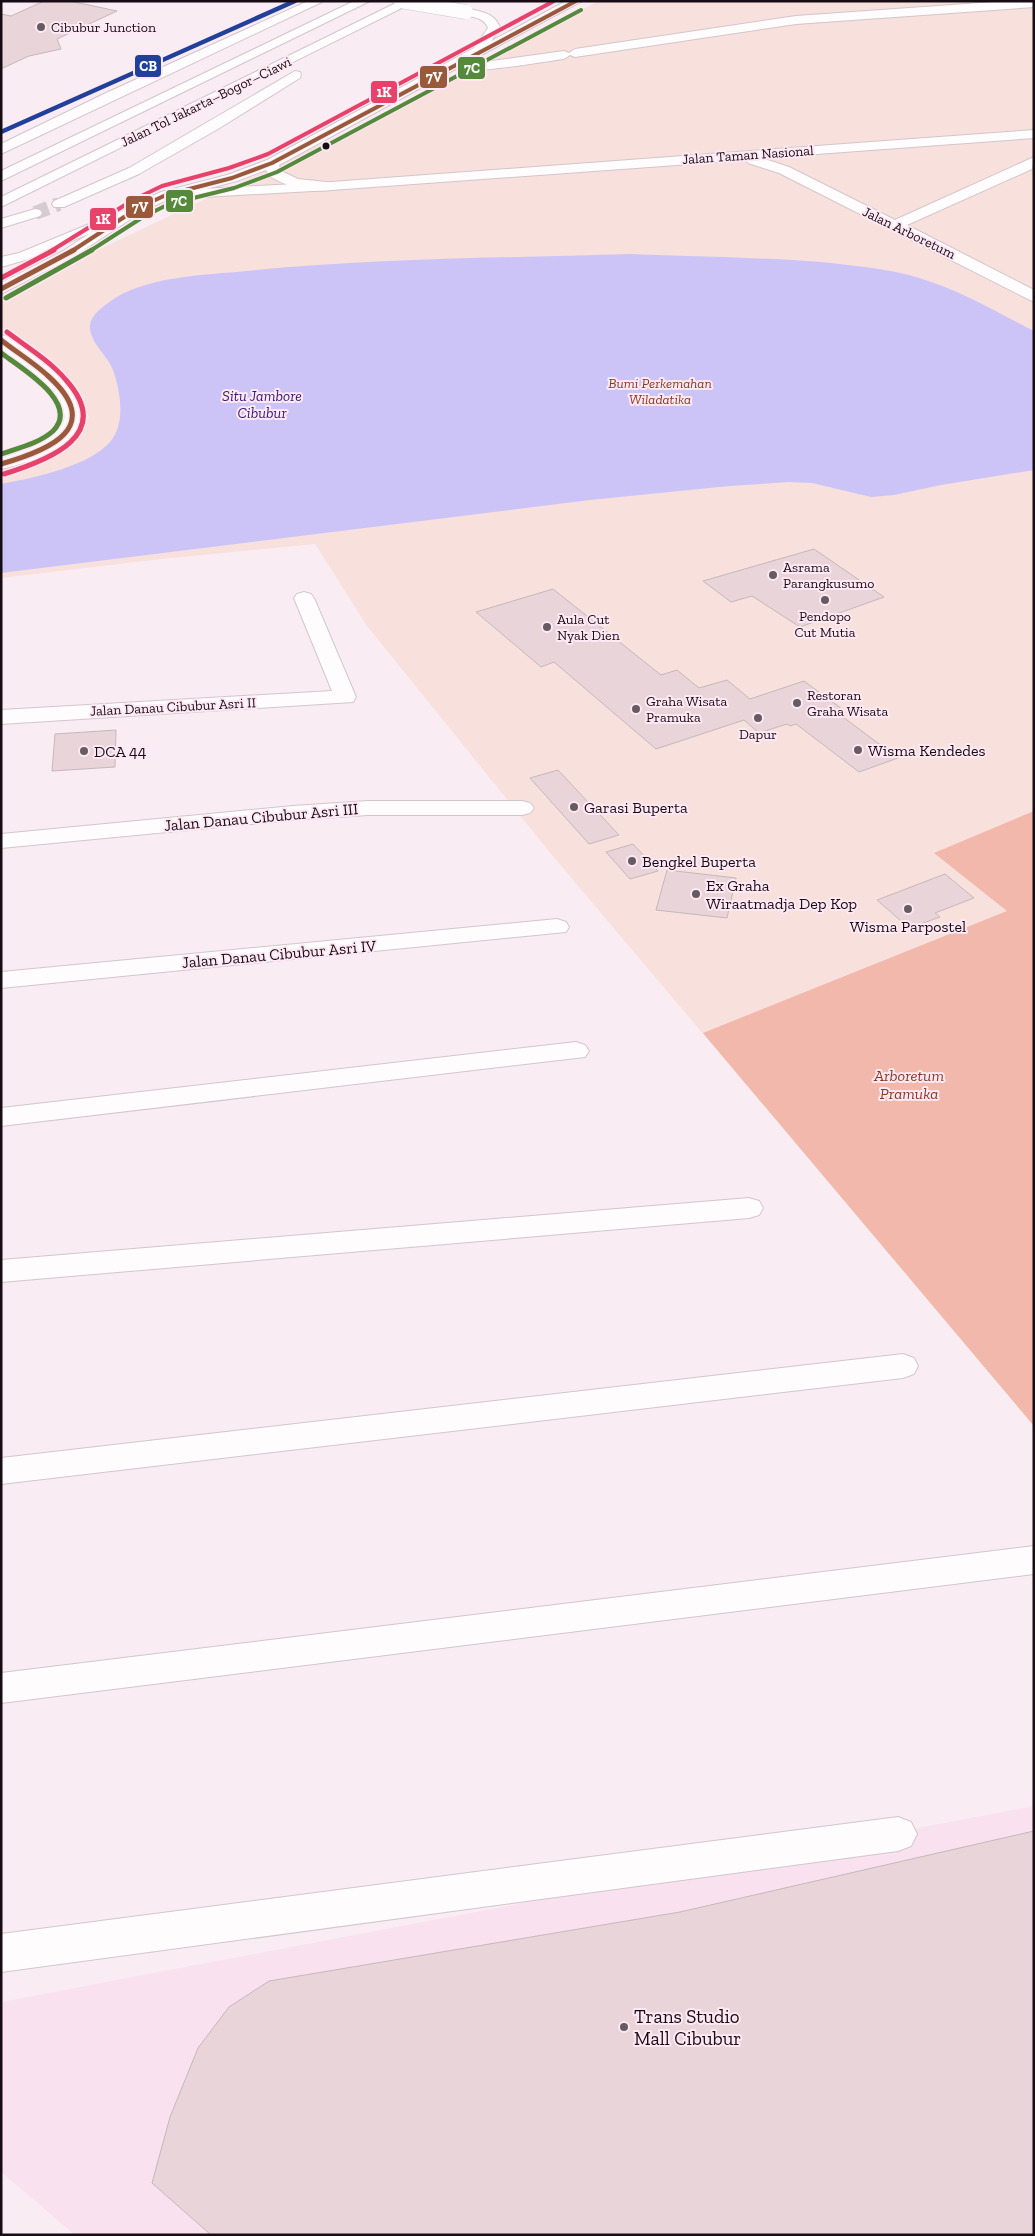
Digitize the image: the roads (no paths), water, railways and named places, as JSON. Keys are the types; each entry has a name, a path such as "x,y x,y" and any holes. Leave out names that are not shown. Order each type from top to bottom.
{"main road":[{"path":"1,150 110,96 318,1"},
{"name":"Jalan Tol Jakarta–Bogor–Ciawi","path":"1,177 364,1"},
{"path":"401,1 484,16 492,22 494,28 480,51"},
{"path":"59,204 134,171 213,126 411,1"},
{"name":"Jalan Tol Jakarta–Bogor–Ciawi","path":"1,203 411,1"},
{"path":"1,262 24,256 166,195 232,178 272,163 576,1"},
{"path":"454,66 477,67 796,20 1034,3"},
{"name":"Jalan Taman Nasional","path":"166,195 461,177 1033,134"},
{"path":"784,170 783,159 790,152"},
{"name":"Jalan Arboretum","path":"734,156 784,170 1034,297"},
{"path":"893,226 1027,166 1034,161"},
{"path":"272,163 274,173 285,181 331,186"},
{"path":"1,289 68,254 138,208"},
{"path":"1,224 35,213"},
{"path":"1,340 61,389 70,402 74,414 74,423 72,430 63,438 24,457 1,464"},
{"name":"Jalan Danau Cibubur Asri II","path":"1,717 345,697 304,598"},
{"name":"Jalan Danau Cibubur Asri III","path":"1,841 302,812 368,808 522,808"},
{"name":"Jalan Danau Cibubur Asri IV","path":"1,980 557,927"},
{"path":"1,1117 576,1051"},
{"path":"1,1271 749,1208"},
{"path":"1,1471 902,1366"},
{"path":"1,1688 1034,1560"},
{"path":"1,1953 898,1834"}],"water":[{"name":"Situ Jambore Cibubur","path":"630,254 806,261 894,272 919,278 958,292 1034,331 1034,470 941,485 894,495 871,497 812,483 789,482 729,486 590,500 1,573 1,484 56,471 84,460 106,446 113,439 117,430 120,420 120,399 116,379 111,365 93,339 90,324 91,320 102,308 122,294 139,287 175,278 342,263"}],"tunnel":[{"path":"35,213 59,204"}],"place":[{"name":"Cibubur Junction","path":"41,27"},
{"name":"Asrama Parangkusumo","path":"773,575"},
{"name":"Pendopo Cut Mutia","path":"825,600"},
{"name":"Aula Cut Nyak Dien","path":"547,627"},
{"name":"Restoran Graha Wisata","path":"797,703"},
{"name":"Graha Wisata Pramuka","path":"636,709"},
{"name":"Dapur","path":"758,718"},
{"name":"Wisma Kendedes","path":"858,750"},
{"name":"DCA 44","path":"84,751"},
{"name":"Garasi Buperta","path":"574,807"},
{"name":"Bengkel Buperta","path":"632,861"},
{"name":"Ex Graha Wiraatmadja Dep Kop","path":"696,894"},
{"name":"Wisma Parpostel","path":"908,909"},
{"name":"Trans Studio Mall Cibubur","path":"624,2027"}],"park label":[{"name":"Bumi Perkemahan Wiladatika","path":"660,392"},
{"name":"Arboretum Pramuka","path":"909,1084"}]}
